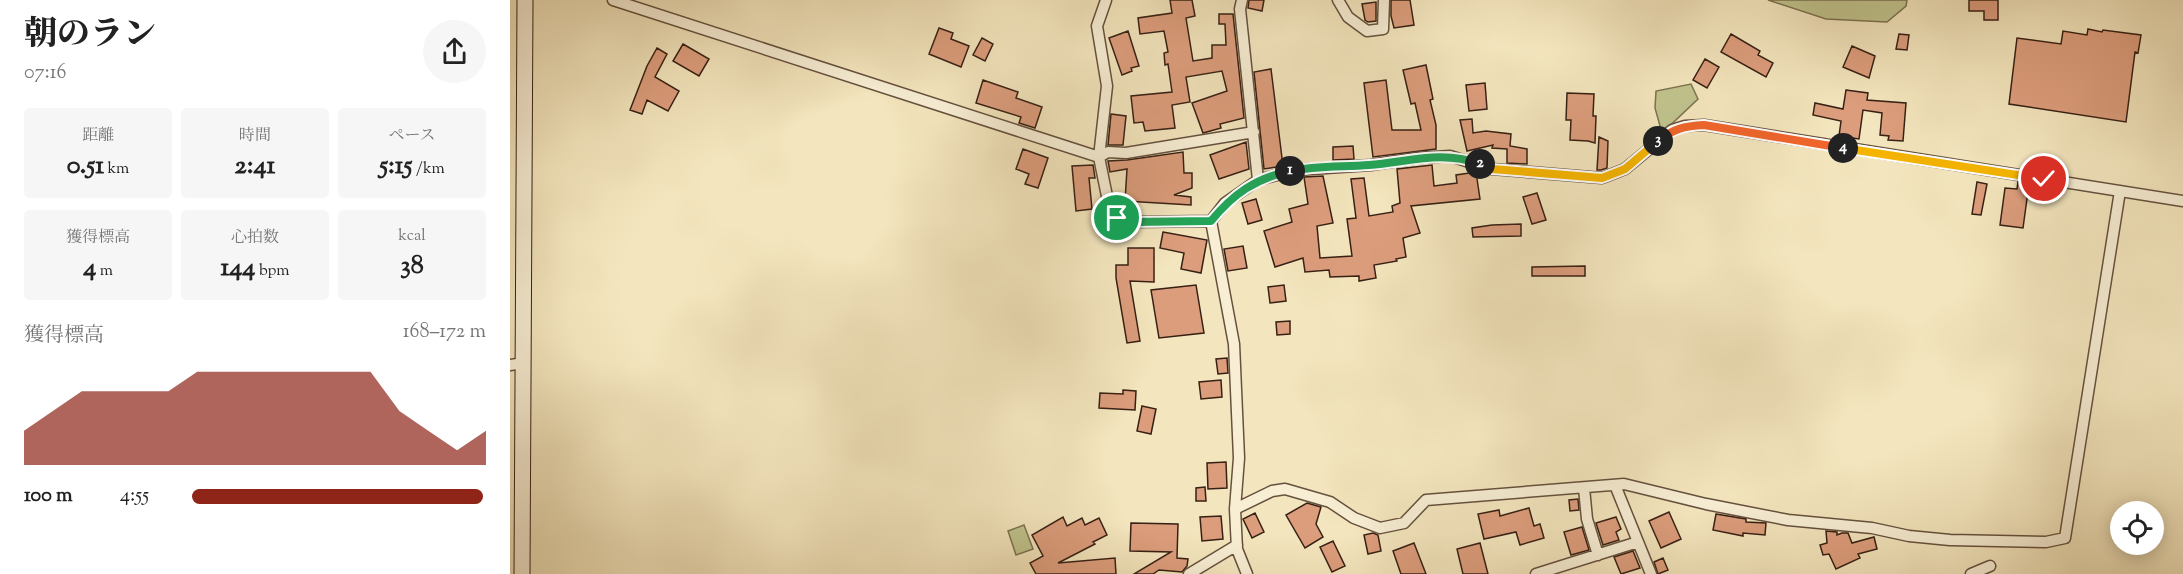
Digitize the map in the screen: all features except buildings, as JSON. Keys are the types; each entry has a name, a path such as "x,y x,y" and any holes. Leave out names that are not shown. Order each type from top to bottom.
{"street":[{"path":"522,574 517,364 525,0"},
{"path":"613,0 1099,157 1108,152 1136,152 1254,132"},
{"path":"1106,0 1097,26 1107,86 1099,157 1109,206 1117,218 1131,222 1211,221 1226,203 1258,180 1296,170 1371,165 1418,158 1450,156 1492,169 1602,178 1625,169 1672,130 1685,126 1704,125 2183,201"},
{"path":"1242,0 1240,9 1258,180"},
{"path":"1338,0 1348,17 1366,31 1383,29 1384,0"},
{"path":"1235,510 1272,491 1286,489 1330,502 1354,518 1380,528 1404,523 1426,500 1624,484 1706,504 1788,519 1872,528 1909,536 1950,540 2046,542 2065,538 2120,191"},
{"path":"1211,221 1234,344 1239,458 1235,510 1237,545 1247,574"},
{"path":"1615,485 1652,574"},
{"path":"1584,488 1587,519 1598,555"},
{"path":"1536,574 1638,542"},
{"path":"1188,574 1237,545"},
{"path":"1971,574 1990,566"}],"green space":[{"path":"1768,0 1907,0 1906,6 1887,22 1826,19"},
{"path":"1691,84 1698,99 1662,133 1655,108 1656,91"},
{"path":"1024,525 1033,549 1016,555 1008,531"}],"route":[{"path":"1117,218 1131,222 1211,221 1226,203 1258,180 1280,173 1371,165 1418,158 1450,156 1492,169 1602,178 1625,169 1672,130 1685,126 1704,125 2044,179"}]}
